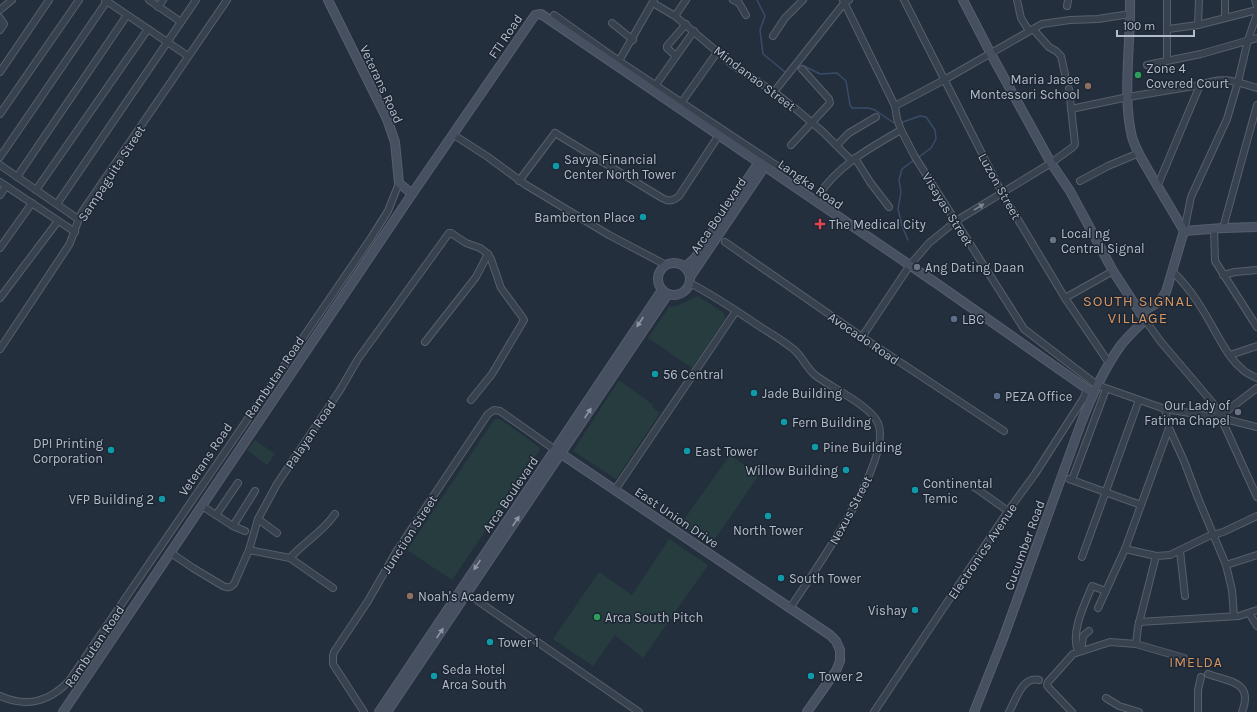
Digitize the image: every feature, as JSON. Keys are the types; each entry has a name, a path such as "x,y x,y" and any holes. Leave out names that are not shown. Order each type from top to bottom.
{"street":[{"path":"0,10 12,0"},
{"path":"0,72 49,0"},
{"path":"0,114 79,0"},
{"path":"149,0 181,22"},
{"path":"158,7 163,0"},
{"path":"57,204 196,0"},
{"name":"Sampaguita Street","path":"1,347 69,245 75,232 78,219 227,0"},
{"name":"Veterans Road","path":"0,696 16,702 37,702 54,695 69,681 388,211 399,184 395,142 387,119 328,0"},
{"path":"675,16 686,0"},
{"path":"734,0 739,3 746,15"},
{"path":"773,36 785,18 803,0"},
{"name":"Luzon Street","path":"904,0 1002,193 1065,298 1109,363"},
{"path":"963,0 1051,163 1070,191 1113,270 1140,313 1161,342 1205,392 1221,417 1257,497"},
{"path":"1017,0 1021,18 1049,48 1056,51 1061,56 1065,74"},
{"path":"1130,0 1128,97 1130,124 1133,138 1138,153 1184,231"},
{"path":"1167,0 1167,60"},
{"path":"1198,25 1199,0"},
{"path":"1225,0 1225,18"},
{"path":"1255,0 1257,6"},
{"path":"0,157 106,1 188,56"},
{"path":"774,92 844,1"},
{"name":"Visayas Street","path":"844,1 895,106 897,119 901,130 918,161 1024,329 1092,389 1106,389 1165,409 1221,417 1257,427"},
{"path":"619,61 654,2"},
{"name":"Mindanao Street","path":"654,2 686,24 734,66 774,92 812,122 853,159 889,207"},
{"path":"1168,29 1198,25 1257,10"},
{"name":"FTI Road","path":"412,194 454,135 535,14 541,14 719,135"},
{"path":"895,106 991,54 1042,24 1077,20 1098,20 1130,14"},
{"path":"1140,313 1159,302 1166,292 1184,231 1191,197 1227,119 1248,40 1257,14"},
{"path":"16,177 127,15"},
{"path":"554,15 734,140 788,173"},
{"path":"0,18 4,24 0,30"},
{"path":"612,24 632,40"},
{"path":"676,56 666,47 686,24"},
{"path":"36,190 148,28"},
{"path":"655,86 694,31"},
{"path":"1147,65 1201,54 1257,38"},
{"path":"684,99 718,51"},
{"path":"791,145 830,103 830,101 802,69"},
{"path":"1072,109 1128,97 1200,85 1211,81 1222,80 1238,82 1257,88"},
{"path":"1157,187 1200,85"},
{"path":"862,337 910,265 929,243 956,221 1051,163 1074,145 1072,109 1069,89"},
{"path":"1223,228 1255,119 1257,105"},
{"path":"837,145 849,133 876,118"},
{"path":"519,181 555,132 556,125"},
{"path":"818,196 834,177 853,159 901,130"},
{"path":"555,132 662,198 670,201 675,200 679,196 719,135"},
{"path":"454,135 488,157 519,181 609,235 666,265"},
{"name":"Langka Road","path":"719,135 734,140 762,164 1092,389"},
{"path":"1080,181 1108,166 1138,153"},
{"name":"Arca Boulevard","path":"685,267 696,258 762,164"},
{"name":"Arca Boulevard","path":"690,280 762,164"},
{"path":"0,165 78,219"},
{"path":"0,182 75,232"},
{"path":"399,184 412,194"},
{"path":"0,195 6,186"},
{"name":"Rambutan Road","path":"63,712 412,194"},
{"path":"0,248 32,203"},
{"path":"0,298 58,221"},
{"path":"1184,231 1214,228 1257,227"},
{"path":"1214,228 1215,261 1257,327"},
{"name":"Palayan Road","path":"170,553 227,588 234,584 249,550 258,519 277,484 358,359 449,233 466,243 480,248 488,254"},
{"name":"Avocado Road","path":"725,242 862,337 1004,431"},
{"path":"425,342 476,277 488,254"},
{"path":"471,400 492,374 524,320 501,288 488,254"},
{"path":"674,263 678,263 685,267 690,280 686,290 680,294 672,295 665,292 658,282 661,270 666,265 674,263"},
{"path":"1065,298 1113,270"},
{"path":"1223,275 1241,271 1257,270"},
{"path":"1173,272 1179,277 1201,308 1230,355 1242,370 1257,378"},
{"name":"Nexus Street","path":"690,280 793,348 816,376 864,408 878,423 880,434 870,475 860,496 816,570 790,608"},
{"name":"Arca Boulevard","path":"379,712 665,292"},
{"path":"615,490 736,311"},
{"name":"Cucumber Road","path":"974,712 1003,639 1092,389 1128,337 1145,320"},
{"path":"1230,355 1257,346"},
{"path":"1221,417 1257,388"},
{"name":"Electronics Avenue","path":"874,712 1008,511 1035,474 1083,399 1092,389"},
{"path":"1106,389 1070,480 1140,505"},
{"path":"1082,557 1139,400"},
{"path":"1165,409 1169,428 1184,461 1226,566 1232,590 1234,616"},
{"name":"East Union Drive","path":"494,410 500,411 557,452 830,635 836,641 840,650 840,661 836,670 808,712"},
{"name":"Junction Street","path":"364,712 333,664 332,656 368,600 396,552 488,414 494,410"},
{"path":"1098,608 1125,549 1169,428"},
{"name":"Arca Boulevard","path":"387,712 557,452"},
{"path":"216,515 238,483"},
{"path":"970,484 1008,511"},
{"path":"233,526 255,491"},
{"path":"202,506 233,526 245,531"},
{"path":"290,558 300,546 329,524 335,514"},
{"path":"1125,549 1156,556 1170,554 1180,551 1203,539 1223,532 1257,516"},
{"path":"258,519 277,533"},
{"path":"249,550 290,558 333,588"},
{"path":"1180,551 1185,596"},
{"path":"1226,566 1257,555"},
{"path":"1136,644 1139,622 1156,556"},
{"path":"1079,651 1075,645 1076,631 1092,586 1106,591"},
{"path":"478,601 639,712"},
{"path":"1139,622 1234,616 1257,610"},
{"path":"1249,613 1257,626"},
{"path":"1079,651 1082,645 1083,636 1089,631"},
{"path":"1072,712 1047,685 1052,677 1070,657 1079,651 1110,642 1136,644 1184,658"},
{"path":"1208,674 1229,679 1240,685 1245,695 1242,712"},
{"path":"1198,712 1198,690 1201,677"},
{"path":"1009,712 1026,683 1032,679 1039,680"},
{"path":"1106,698 1119,706 1139,712"}],"green space":[{"path":"698,296 724,313 725,319 692,368 648,338 669,307 677,306"},
{"path":"619,380 653,405 652,407 660,413 616,479 573,451"},
{"path":"500,419 539,447 540,450 452,580 407,550 494,420"},
{"path":"255,440 275,454 267,465 247,450"},
{"path":"730,455 759,475 711,545 681,524"},
{"path":"669,539 708,565 643,658 615,635 593,666 553,639 599,572 632,595"}],"waterway":[{"path":"757,0 765,16 760,30 763,54 787,72"},
{"path":"796,69 804,66 820,74 837,73 846,81 850,105 852,108 868,108 875,110 894,123"},
{"path":"900,123 920,116 926,117 935,130 936,139 931,148 919,157"},
{"path":"908,240 902,226 898,209 901,192 899,180 902,169 914,160"}],"place":[{"name":"Zone 4 Covered Court","path":"1138,75"},
{"name":"Maria Jasee Montessori School","path":"1088,86"},
{"name":"Savya Financial Center North Tower","path":"556,166"},
{"name":"Bamberton Place","path":"643,217"},
{"name":"The Medical City","path":"820,224"},
{"name":"Local ng Central Signal","path":"1053,240"},
{"name":"Ang Dating Daan","path":"917,267"},
{"name":"LBC","path":"954,319"},
{"name":"56 Central","path":"655,374"},
{"name":"Jade Building","path":"754,393"},
{"name":"PEZA Office","path":"997,396"},
{"name":"Our Lady of Fatima Chapel","path":"1238,412"},
{"name":"Fern Building","path":"784,422"},
{"name":"Pine Building","path":"815,447"},
{"name":"DPI Printing Corporation","path":"111,450"},
{"name":"East Tower","path":"687,451"},
{"name":"Willow Building","path":"846,470"},
{"name":"Continental Temic","path":"915,490"},
{"name":"VFP Building 2","path":"162,499"},
{"name":"North Tower","path":"768,516"},
{"name":"South Tower","path":"781,578"},
{"name":"Noah's Academy","path":"410,596"},
{"name":"Vishay","path":"915,610"},
{"name":"Arca South Pitch","path":"597,617"},
{"name":"Tower 1","path":"490,642"},
{"name":"Seda Hotel Arca South","path":"434,676"},
{"name":"Tower 2","path":"811,676"}],"district":[{"name":"SOUTH SIGNAL VILLAGE","path":"1138,310"},
{"name":"IMELDA","path":"1196,662"}]}
